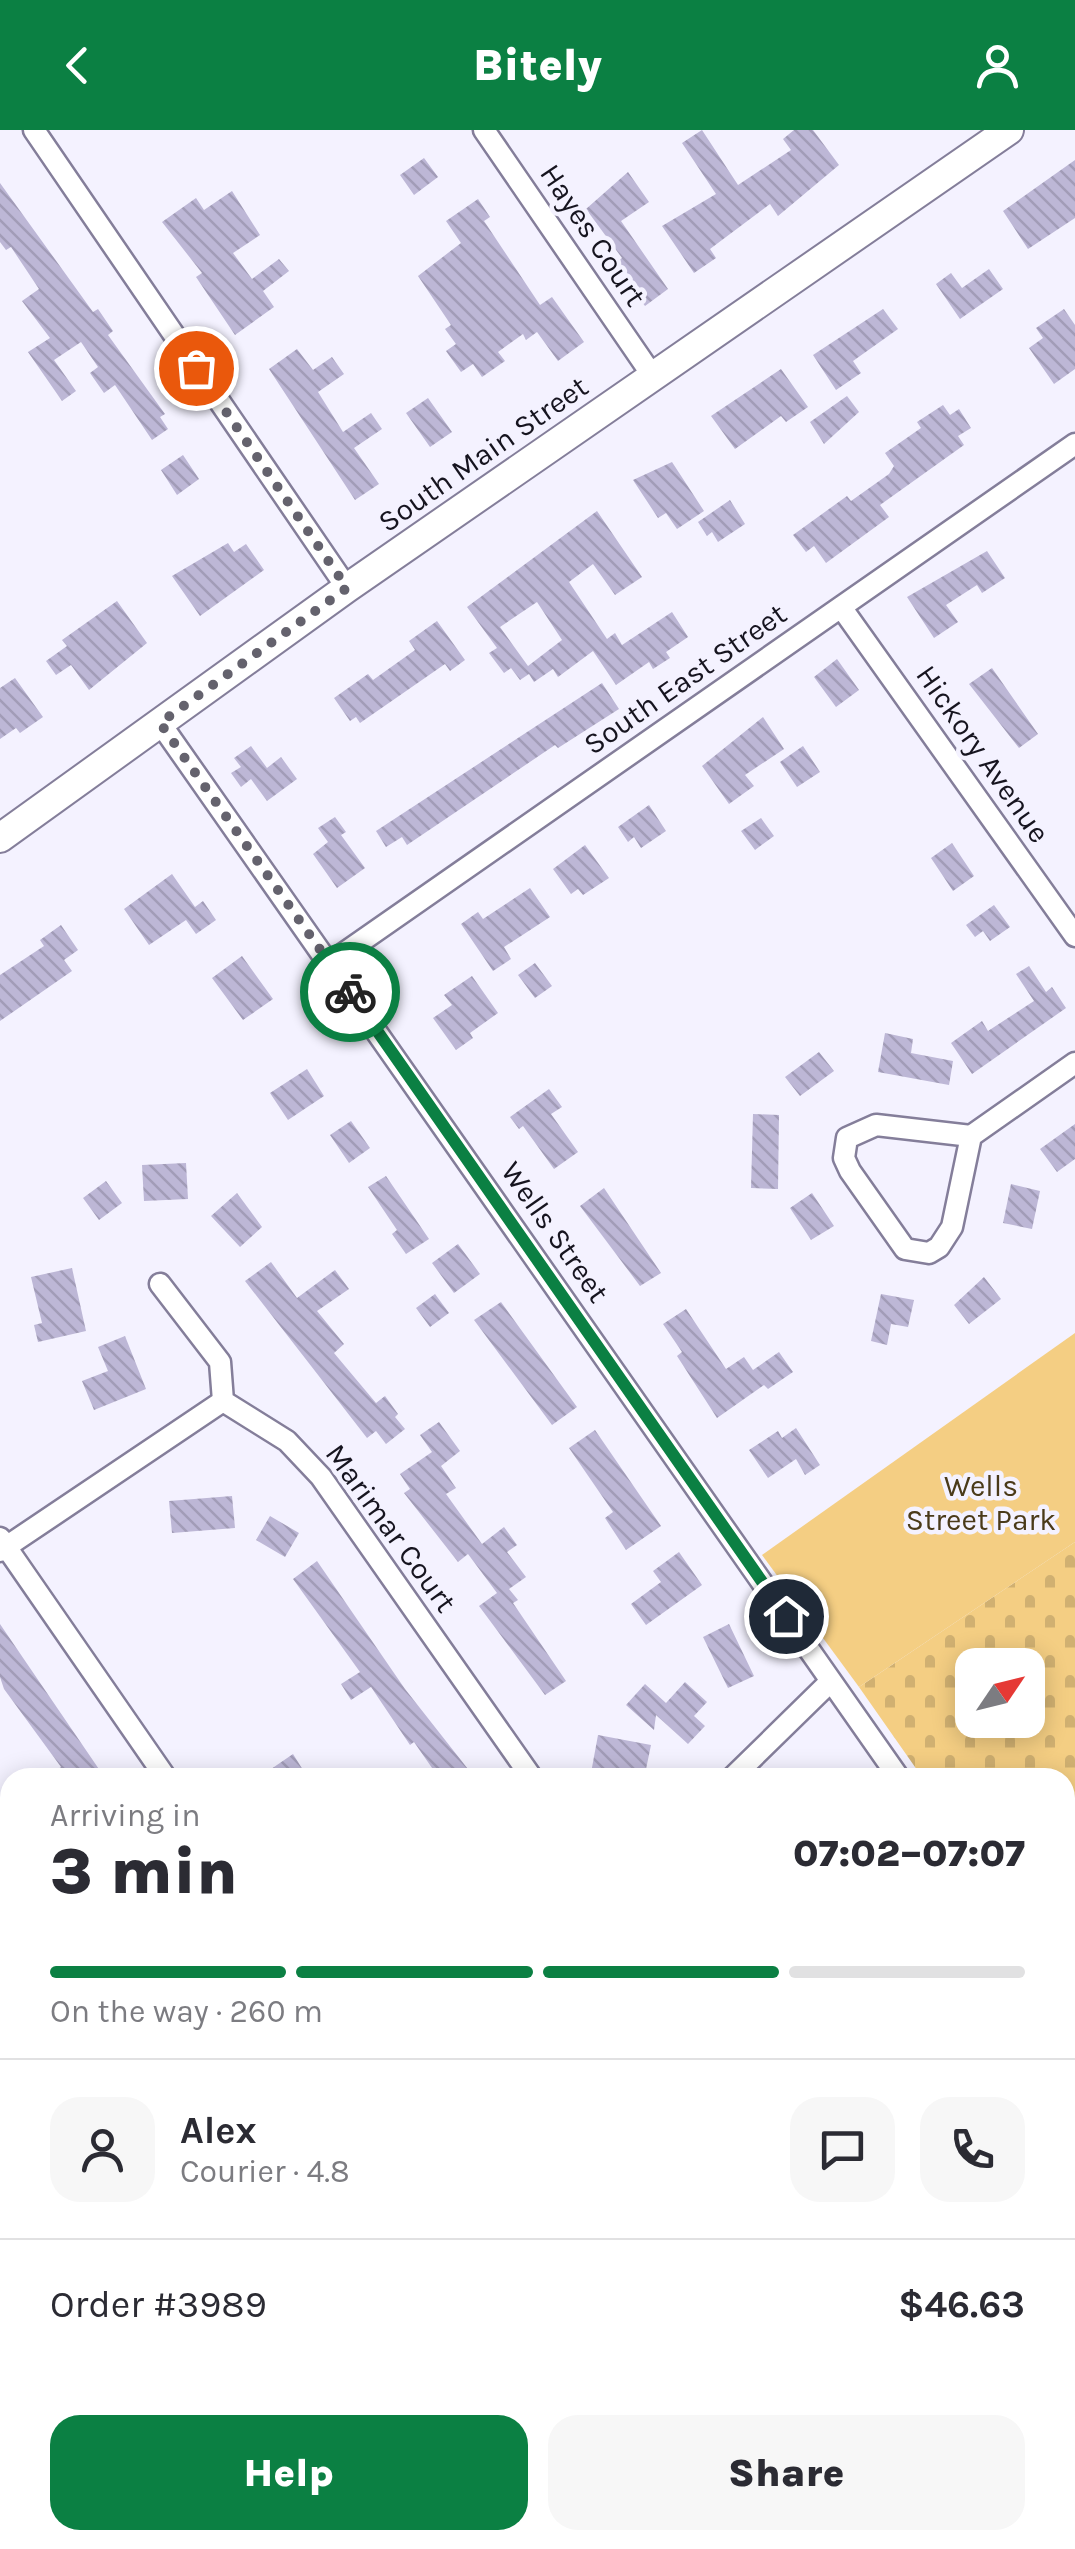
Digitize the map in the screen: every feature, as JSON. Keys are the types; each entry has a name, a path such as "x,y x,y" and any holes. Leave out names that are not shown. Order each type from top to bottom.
{"street":[{"path":"34,130 347,588"},
{"name":"Hayes Court","path":"484,130 652,375"},
{"name":"South Main Street","path":"0,838 347,588 1009,130"},
{"name":"South East Street","path":"330,963 1075,444"},
{"name":"Hickory Avenue","path":"841,607 1075,936"},
{"name":"Wells Street","path":"160,723 892,1768"},
{"path":"971,1136 876,1125 847,1138 844,1158 850,1171 906,1249 929,1253 946,1239 971,1136 1075,1063"},
{"path":"159,1768 2,1545 223,1401 220,1362 160,1284"},
{"name":"Marimar Court","path":"223,1401 287,1441 321,1477 525,1768"},
{"path":"742,1768 831,1680"}],"green space":[{"name":"Wells Street Park","path":"1075,1333 1075,1542 859,1687 762,1555"},
{"path":"1075,1542 1075,1768 916,1768 859,1687"}],"building":[{"path":"702,130 738,185 791,150 783,139 794,130 813,130 839,165 778,216 770,204 710,249 716,258 694,273 662,226 716,194 682,143"},
{"path":"424,158 438,177 414,195 400,175"},
{"path":"1075,160 1075,218 1028,249 1003,211"},
{"path":"628,172 649,202 621,221 668,289 645,306 614,264 622,258 586,209"},
{"path":"0,183 93,312 98,309 113,331 108,335 165,414 160,417 168,429 152,440 115,385 104,393 90,373 98,367 81,342 54,360 76,391 62,401 28,352 50,338 22,301 39,289 11,247 6,250 0,242"},
{"path":"232,191 260,235 233,253 252,279 279,259 289,271 263,291 274,307 235,335 196,277 202,273 162,222 196,198 204,210"},
{"path":"478,199 490,217 484,221 540,305 552,297 584,342 558,361 537,332 526,340 523,334 498,352 505,361 482,377 473,364 461,372 446,351 456,344 445,329 451,325 418,276 461,243 446,221"},
{"path":"989,269 1003,289 960,319 936,284 951,273 962,288"},
{"path":"883,309 898,329 853,361 861,373 836,390 813,355"},
{"path":"1064,309 1075,325 1075,369 1054,384 1029,348 1043,338 1036,328"},
{"path":"297,349 313,370 332,357 344,374 318,392 343,432 371,413 382,429 354,448 379,484 355,500 269,369"},
{"path":"781,369 808,407 786,422 781,416 735,449 711,416"},
{"path":"847,396 859,412 824,444 810,422"},
{"path":"428,398 452,432 430,447 406,413"},
{"path":"943,405 950,415 959,409 971,428 958,436 964,445 880,505 889,517 826,563 814,546 806,552 793,535 847,496 851,501 889,474 894,466 885,453 921,428 917,422"},
{"path":"183,455 199,479 177,495 161,470"},
{"path":"672,462 704,511 677,529 666,513 658,518 633,480"},
{"path":"730,500 745,524 718,542 712,532 707,536 698,522"},
{"path":"597,511 642,577 615,595 593,564 569,582 607,639 615,633 622,645 672,612 688,637 666,652 670,658 653,669 649,662 616,685 593,651 558,677 553,669 534,682 529,674 520,680 511,668 504,673 489,653 497,648 467,607","holes":["537,602 562,640 528,666 500,627"]},
{"path":"228,543 234,552 246,544 264,570 200,616 172,576"},
{"path":"987,551 1005,578 982,593 977,585 946,605 958,622 934,638 907,597"},
{"path":"117,601 147,643 89,690 71,665 56,675 46,661 67,646 62,640"},
{"path":"437,621 465,660 450,671 445,664 360,723 356,717 350,721 334,698 368,674 373,680 415,650 409,641"},
{"path":"837,659 859,690 836,707 814,677"},
{"path":"992,668 1038,734 1019,748 969,684"},
{"path":"15,678 43,717 20,733 16,728 0,739 0,688"},
{"path":"602,683 619,709 558,748 555,745 407,845 402,837 386,847 376,831"},
{"path":"763,717 784,749 745,775 754,786 729,804 702,766"},
{"path":"251,746 267,768 281,757 297,779 267,801 251,779 241,787 231,773 241,767 234,758"},
{"path":"803,746 820,772 797,787 780,762"},
{"path":"649,805 666,831 641,848 634,837 628,842 618,827"},
{"path":"335,817 346,832 341,835 365,868 337,888 313,854 328,842 318,828"},
{"path":"761,818 774,836 755,850 741,831"},
{"path":"952,843 974,876 953,891 931,858"},
{"path":"585,845 609,878 583,895 578,889 571,894 553,869"},
{"path":"172,874 195,907 203,901 216,920 196,934 186,920 149,945 124,909"},
{"path":"530,888 550,917 504,947 511,959 493,971 461,924 478,912 483,919"},
{"path":"994,905 1010,927 990,941 983,931 975,937 966,925"},
{"path":"61,925 78,950 64,960 72,971 0,1021 0,975 44,946 40,940"},
{"path":"242,956 273,999 243,1020 212,978"},
{"path":"535,963 552,986 535,998 518,975"},
{"path":"1029,966 1046,992 1052,987 1066,1008 972,1074 951,1043 982,1021 988,1031 1034,1001 1016,974"},
{"path":"472,976 498,1013 470,1033 473,1038 456,1050 433,1018 452,1005 444,995"},
{"path":"885,1033 913,1039 911,1053 953,1061 949,1085 878,1072"},
{"path":"819,1052 834,1071 800,1096 785,1077"},
{"path":"307,1069 324,1096 288,1120 270,1093"},
{"path":"549,1089 562,1107 551,1114 578,1152 554,1169 523,1126 519,1129 510,1117"},
{"path":"753,1114 779,1115 778,1189 751,1188"},
{"path":"351,1121 370,1148 349,1163 330,1135"},
{"path":"1075,1124 1075,1159 1057,1172 1040,1149"},
{"path":"186,1163 188,1199 144,1201 142,1165"},
{"path":"386,1176 429,1239 406,1254 392,1234 397,1230 368,1187"},
{"path":"106,1181 122,1203 99,1220 83,1198"},
{"path":"1011,1184 1040,1191 1032,1229 1003,1223"},
{"path":"604,1188 661,1273 640,1286 580,1206"},
{"path":"237,1193 262,1227 240,1247 211,1216"},
{"path":"812,1193 834,1226 811,1240 790,1208"},
{"path":"458,1244 480,1274 454,1293 432,1263"},
{"path":"271,1262 297,1298 335,1270 349,1289 317,1311 344,1344 334,1353 376,1403 385,1396 398,1414 395,1417 405,1429 386,1444 376,1431 367,1438 245,1281"},
{"path":"72,1268 86,1331 38,1342 34,1325 42,1323 31,1277"},
{"path":"984,1277 1001,1299 969,1324 954,1305"},
{"path":"435,1294 449,1313 430,1327 416,1308"},
{"path":"881,1294 914,1300 908,1327 891,1324 887,1345 871,1341"},
{"path":"501,1302 577,1407 552,1425 474,1320"},
{"path":"686,1309 726,1369 744,1357 753,1370 779,1352 793,1372 768,1389 764,1385 717,1418 677,1356 682,1352 663,1324"},
{"path":"125,1336 146,1389 94,1410 82,1381 108,1371 98,1347"},
{"path":"439,1422 460,1451 441,1466 456,1488 446,1494 482,1544 504,1527 517,1545 507,1552 526,1577 509,1589 518,1600 513,1603 566,1681 545,1695 479,1606 497,1593 468,1554 458,1562 404,1493 410,1489 400,1474 432,1452 420,1435"},
{"path":"796,1428 820,1465 805,1475 796,1459 768,1478 749,1450 778,1431 782,1438"},
{"path":"595,1430 661,1526 626,1550 605,1518 613,1512 569,1448"},
{"path":"232,1496 235,1528 172,1533 169,1501"},
{"path":"270,1516 299,1533 285,1557 256,1540"},
{"path":"679,1552 702,1585 646,1625 631,1604 661,1582 653,1571"},
{"path":"317,1561 405,1689 467,1768 432,1768 414,1742 410,1745 371,1687 351,1700 341,1684 360,1672 293,1579"},
{"path":"0,1624 98,1768 60,1768 4,1689 0,1677"},
{"path":"729,1624 754,1676 728,1688 703,1637"},
{"path":"685,1682 707,1702 694,1716 705,1726 688,1744 656,1715 654,1730 626,1705 645,1684 666,1703"},
{"path":"598,1735 651,1745 646,1768 592,1768"},
{"path":"293,1754 302,1768 273,1768"}],"way so far":[{"path":"196,368 347,588 160,723 350,992"}],"route":[{"path":"350,992 786,1616"}]}
